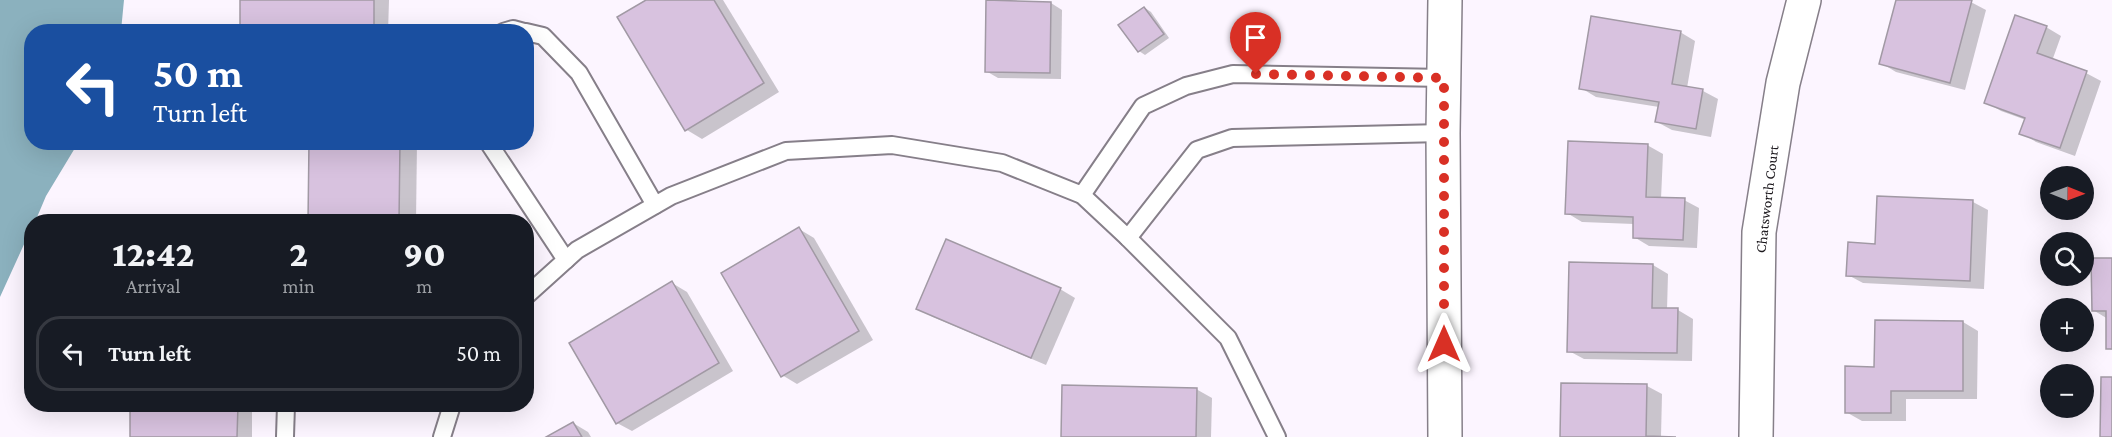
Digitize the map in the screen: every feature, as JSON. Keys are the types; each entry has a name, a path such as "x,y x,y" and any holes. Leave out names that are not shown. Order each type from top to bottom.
{"street":[{"path":"1445,0 1443,134 1445,437"},
{"name":"Chatsworth Court","path":"1756,437 1759,232 1783,83 1804,0"}],"lane":[{"path":"534,34 543,36 579,73 655,205"},
{"path":"1082,195 1143,106 1186,86 1233,74 1444,78"},
{"path":"1128,238 1197,150 1232,138 1443,134"},
{"path":"534,289 577,250 671,196 786,151 892,145 1002,164 1082,195 1128,238 1228,338 1277,437"},
{"path":"493,150 566,260"},
{"path":"285,437 286,412"},
{"path":"442,437 450,412"}],"water":[{"path":"0,0 124,0 122,24 24,24 24,150 74,150 46,196 38,214 24,214 24,244 0,297"}],"building":[{"path":"240,0 374,0 374,24 240,24"},
{"path":"646,0 714,0 764,83 685,131 617,17"},
{"path":"986,0 1051,2 1050,73 985,72"},
{"path":"1896,0 1972,0 1950,83 1879,64"},
{"path":"1144,7 1164,34 1138,52 1118,25"},
{"path":"2015,15 2047,26 2037,53 2087,71 2060,148 2019,134 2025,118 1984,103"},
{"path":"1591,16 1681,31 1672,84 1703,89 1696,129 1655,122 1659,102 1579,89"},
{"path":"1568,141 1648,144 1646,197 1685,198 1683,240 1633,238 1633,217 1565,214"},
{"path":"309,150 400,150 399,214 308,214"},
{"path":"1877,196 1973,200 1970,281 1846,276 1848,242 1875,244"},
{"path":"799,227 859,331 781,377 721,273"},
{"path":"946,239 1061,288 1031,358 916,309"},
{"path":"2094,258 2112,258 2112,349 2106,349 2106,311 2094,311 2094,298 2092,298"},
{"path":"1569,262 1653,264 1652,308 1678,308 1677,353 1567,352"},
{"path":"672,281 719,363 616,424 569,343"},
{"path":"1875,320 1963,321 1963,391 1891,391 1891,413 1845,413 1845,366 1874,367"},
{"path":"2101,377 2112,377 2112,437 2100,437"},
{"path":"1561,383 1647,384 1646,436 1676,437 1560,437"},
{"path":"1062,385 1197,388 1196,437 1061,437"},
{"path":"130,412 238,412 237,437 130,437"},
{"path":"573,422 582,437 546,437"}],"route":[{"path":"1256,74 1444,78 1444,344"}]}
